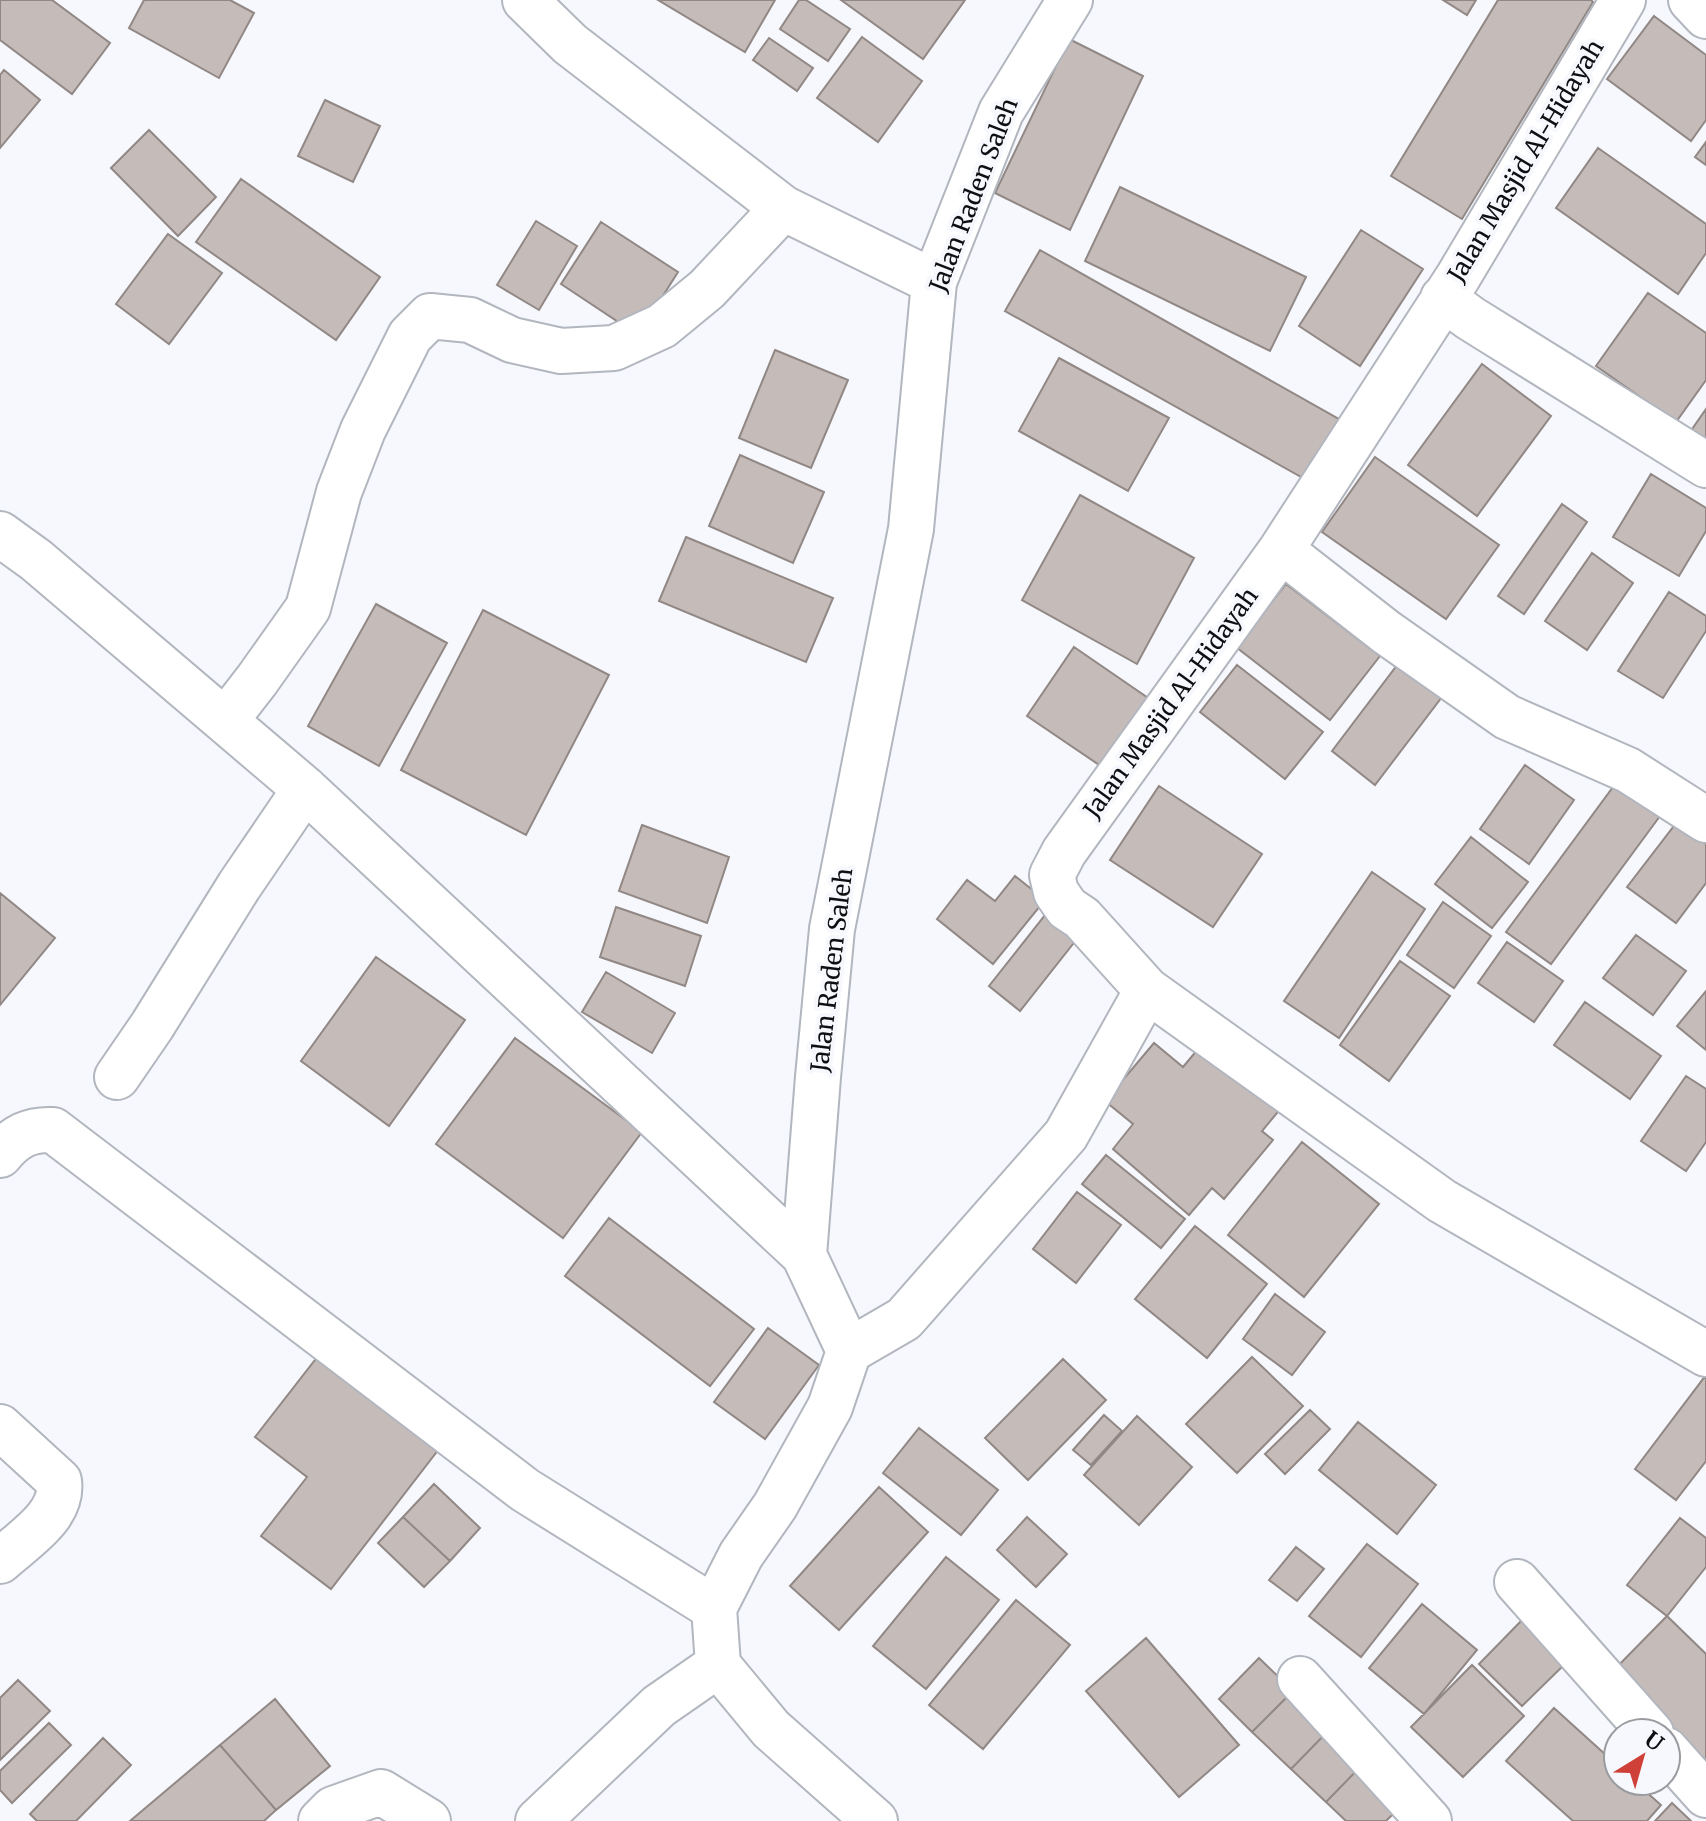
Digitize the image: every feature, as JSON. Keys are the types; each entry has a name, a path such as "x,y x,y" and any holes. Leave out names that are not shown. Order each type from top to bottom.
{"street":[{"path":"525,0 570,44 783,208 934,282"},
{"name":"Jalan Raden Saleh","path":"849,1351 804,1255 818,1077 832,929 911,529 934,282 1001,112 1070,0"},
{"name":"Jalan Masjid Al-Hidayah","path":"1147,990 1082,918 1067,908 1056,892 1052,875 1064,852 1281,550 1443,298 1623,0"},
{"path":"1691,0 1706,16"},
{"path":"226,720 308,608 339,492 363,430 410,336 430,316 470,320 512,340 561,351 614,348 662,326 707,289 783,208"},
{"path":"1443,298 1470,318 1706,465"},
{"path":"0,534 36,560 305,789 804,1255"},
{"path":"1281,550 1386,632 1507,717 1628,770 1706,820"},
{"path":"117,1077 305,789"},
{"path":"875,1821 771,1729 718,1665 714,1608 741,1555 775,1506 830,1407 849,1351 904,1319 1066,1135 1147,990 1442,1201 1706,1354"},
{"path":"0,1155 17,1136 30,1131 53,1130 525,1490 714,1608"},
{"path":"0,1427 59,1481 60,1492 50,1515 0,1561"},
{"path":"1517,1582 1637,1717"},
{"path":"538,1821 659,1706 718,1665"},
{"path":"1300,1679 1429,1821"},
{"path":"1682,1768 1706,1795"},
{"path":"321,1821 333,1809 381,1792 428,1821"}],"building":[{"path":"0,0 52,0 110,43 72,94 0,40"},
{"path":"144,0 230,0 254,13 219,78 129,28"},
{"path":"658,0 775,0 745,52"},
{"path":"799,0 806,0 850,29 828,61 780,29"},
{"path":"841,0 965,0 923,59"},
{"path":"1443,0 1476,0 1467,15"},
{"path":"1498,0 1593,2 1462,219 1391,176"},
{"path":"1654,16 1706,55 1706,120 1691,141 1607,79"},
{"path":"862,37 922,81 878,142 817,98"},
{"path":"769,38 813,68 797,91 753,60"},
{"path":"1069,39 1143,76 1070,230 995,193"},
{"path":"4,70 40,100 0,148 0,75"},
{"path":"325,100 380,126 353,182 298,156"},
{"path":"149,130 216,197 178,236 111,168"},
{"path":"1706,142 1706,165 1695,157"},
{"path":"1598,148 1706,224 1706,253 1678,294 1556,208"},
{"path":"241,179 380,277 336,340 196,242"},
{"path":"1120,187 1306,277 1270,351 1085,261"},
{"path":"536,221 577,246 539,310 497,285"},
{"path":"601,222 678,272 638,335 561,284"},
{"path":"1361,230 1423,269 1360,366 1299,326"},
{"path":"168,234 222,273 169,344 116,304"},
{"path":"1040,250 1344,422 1310,482 1005,311"},
{"path":"1648,293 1706,333 1706,380 1676,422 1596,366"},
{"path":"775,350 848,380 811,468 739,438"},
{"path":"1059,358 1169,418 1128,491 1019,431"},
{"path":"1482,364 1551,416 1477,516 1408,465"},
{"path":"1706,409 1706,444 1690,432"},
{"path":"740,455 824,492 793,563 709,526"},
{"path":"1375,457 1499,545 1446,619 1322,532"},
{"path":"1651,474 1706,508 1706,531 1679,576 1613,537"},
{"path":"1080,495 1194,558 1137,664 1022,600"},
{"path":"1562,504 1587,522 1524,614 1498,596"},
{"path":"686,537 833,598 806,662 659,601"},
{"path":"1592,553 1633,583 1587,650 1545,621"},
{"path":"1286,584 1380,656 1330,720 1236,647"},
{"path":"1669,592 1706,616 1706,631 1663,698 1618,671"},
{"path":"376,604 447,643 379,766 308,726"},
{"path":"483,610 609,675 526,835 401,770"},
{"path":"1074,647 1154,702 1108,771 1027,716"},
{"path":"1401,660 1445,693 1375,785 1332,751"},
{"path":"1237,665 1323,732 1285,779 1200,712"},
{"path":"1525,765 1574,800 1529,864 1480,829"},
{"path":"1616,783 1660,816 1551,964 1506,932"},
{"path":"1159,786 1262,854 1213,927 1110,860"},
{"path":"1677,822 1706,844 1706,883 1676,923 1627,887"},
{"path":"642,825 729,857 707,923 619,891"},
{"path":"1471,837 1528,882 1492,928 1435,884"},
{"path":"1372,872 1425,909 1339,1038 1284,1001"},
{"path":"1015,876 1045,900 993,964 937,919 967,880 995,901"},
{"path":"0,893 55,938 0,1005"},
{"path":"1443,902 1491,936 1454,988 1407,955"},
{"path":"1053,905 1084,930 1020,1011 989,986"},
{"path":"616,907 701,936 685,986 600,957"},
{"path":"1636,935 1686,971 1653,1015 1603,978"},
{"path":"1507,942 1563,981 1534,1022 1478,983"},
{"path":"376,957 465,1020 389,1126 301,1061"},
{"path":"1400,961 1450,996 1389,1081 1340,1045"},
{"path":"606,972 675,1013 652,1053 582,1012"},
{"path":"1706,991 1706,1050 1677,1026"},
{"path":"1585,1002 1661,1056 1630,1099 1554,1045"},
{"path":"515,1038 642,1132 563,1238 436,1144"},
{"path":"1204,1042 1282,1107 1262,1131 1273,1140 1224,1199 1212,1188 1189,1215 1113,1149 1133,1124 1105,1101 1154,1043 1183,1067"},
{"path":"1686,1076 1706,1089 1706,1142 1686,1171 1641,1141"},
{"path":"1302,1142 1379,1204 1304,1297 1228,1235"},
{"path":"1106,1155 1185,1219 1161,1248 1082,1184"},
{"path":"1077,1192 1121,1225 1076,1283 1033,1249"},
{"path":"609,1218 754,1329 710,1386 565,1276"},
{"path":"1195,1226 1267,1284 1207,1358 1135,1299"},
{"path":"1275,1294 1325,1332 1292,1375 1243,1339"},
{"path":"768,1328 819,1365 765,1439 714,1402"},
{"path":"329,1342 449,1436 331,1589 261,1536 307,1477 255,1437"},
{"path":"1252,1357 1303,1406 1237,1473 1186,1424"},
{"path":"1063,1359 1106,1400 1028,1480 985,1438"},
{"path":"1706,1375 1706,1461 1676,1500 1635,1469"},
{"path":"1310,1410 1330,1429 1285,1474 1265,1454"},
{"path":"1104,1415 1122,1431 1091,1465 1073,1450"},
{"path":"1137,1416 1192,1467 1139,1525 1084,1475"},
{"path":"1358,1422 1436,1485 1397,1534 1319,1470"},
{"path":"919,1428 998,1490 961,1535 883,1473"},
{"path":"434,1484 480,1528 450,1561 403,1517"},
{"path":"879,1487 928,1532 839,1630 790,1586"},
{"path":"403,1517 450,1561 424,1587 378,1543"},
{"path":"1027,1517 1067,1554 1036,1587 997,1550"},
{"path":"1680,1518 1706,1538 1706,1567 1667,1616 1627,1585"},
{"path":"1367,1544 1418,1584 1361,1657 1309,1616"},
{"path":"1296,1547 1324,1569 1297,1601 1269,1580"},
{"path":"946,1557 999,1600 926,1689 873,1646"},
{"path":"1016,1600 1070,1645 983,1749 929,1705"},
{"path":"1422,1604 1477,1650 1424,1714 1369,1668"},
{"path":"1526,1616 1569,1660 1522,1706 1479,1664"},
{"path":"1667,1616 1706,1654 1706,1766 1682,1743 1682,1717 1655,1717 1610,1674"},
{"path":"1146,1638 1239,1745 1179,1797 1086,1691"},
{"path":"1259,1658 1293,1691 1252,1732 1219,1699"},
{"path":"1472,1665 1524,1716 1463,1777 1411,1727"},
{"path":"18,1680 50,1711 0,1760 0,1698"},
{"path":"1293,1691 1332,1727 1291,1769 1252,1732"},
{"path":"275,1699 330,1766 276,1810 220,1745"},
{"path":"1554,1708 1602,1752 1602,1797 1652,1797 1661,1805 1647,1821 1573,1821 1506,1761"},
{"path":"49,1723 71,1745 12,1803 0,1790 0,1771"},
{"path":"1332,1727 1366,1761 1326,1802 1291,1769"},
{"path":"103,1738 131,1765 76,1821 37,1821 30,1814"},
{"path":"220,1745 276,1810 264,1821 130,1821"},
{"path":"1366,1761 1407,1800 1386,1821 1346,1821 1326,1802"},
{"path":"1672,1803 1691,1821 1655,1821"}]}
